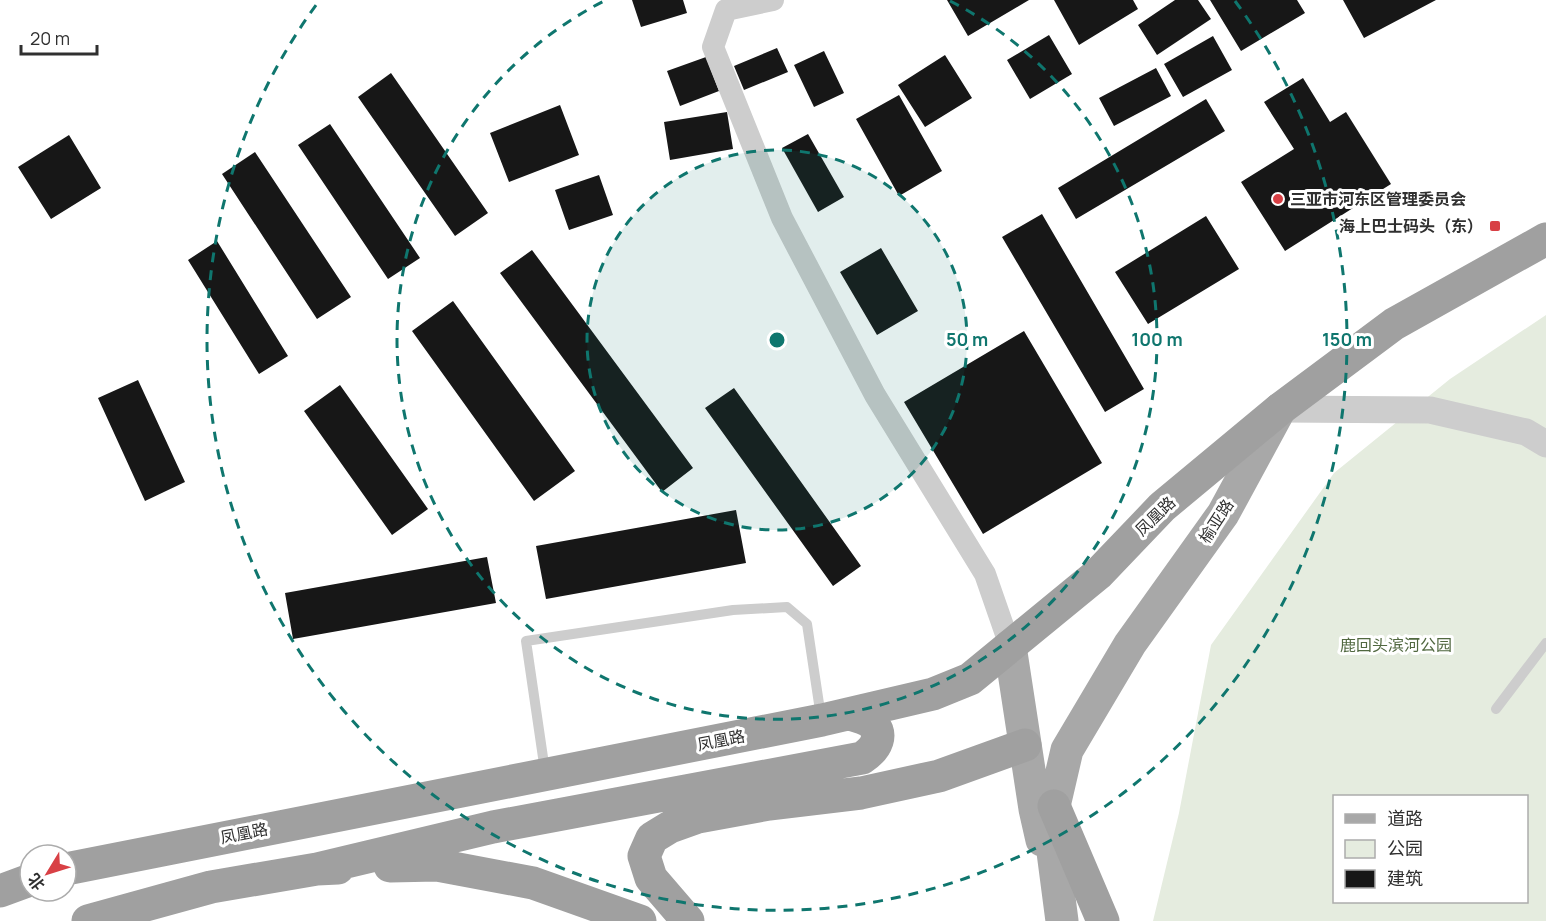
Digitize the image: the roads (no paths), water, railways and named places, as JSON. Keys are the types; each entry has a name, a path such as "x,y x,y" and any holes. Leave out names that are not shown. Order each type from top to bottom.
{"highway":[{"name":"榆亚路","path":"1280,409 1394,324 1546,238"},
{"name":"凤凰路","path":"78,867 836,717 933,694 970,680 1098,574 1162,507 1280,409"},
{"path":"88,921 122,916 211,887 317,869 493,827 862,758 873,751 878,739 878,731 869,721 836,717"},
{"path":"688,921 651,878 644,856 652,838 670,827 698,817 769,804 861,793 939,776 1025,745"},
{"path":"1054,806 1103,921"},
{"path":"317,869 437,865 533,883 640,921"},
{"path":"0,891 18,884"}],"main road":[{"name":"榆亚路","path":"1060,912 1053,852 1054,806 1067,750 1130,644 1222,514 1280,409"},
{"path":"1010,646 1035,809 1060,912"}],"street":[{"path":"773,0 726,10 713,47 782,218 875,395 985,574 1010,646"},
{"path":"1280,409 1430,410 1526,432 1546,444"}],"lane":[{"path":"545,774 526,641 733,610 787,607 807,624 836,717"},
{"path":"1496,709 1546,643"}],"place":[{"name":"三亚市河东区管理委员会","path":"1278,199"},
{"name":"海上巴士码头（东）","path":"1495,226"}],"park label":[{"name":"鹿回头滨河公园","path":"1396,645"}]}
